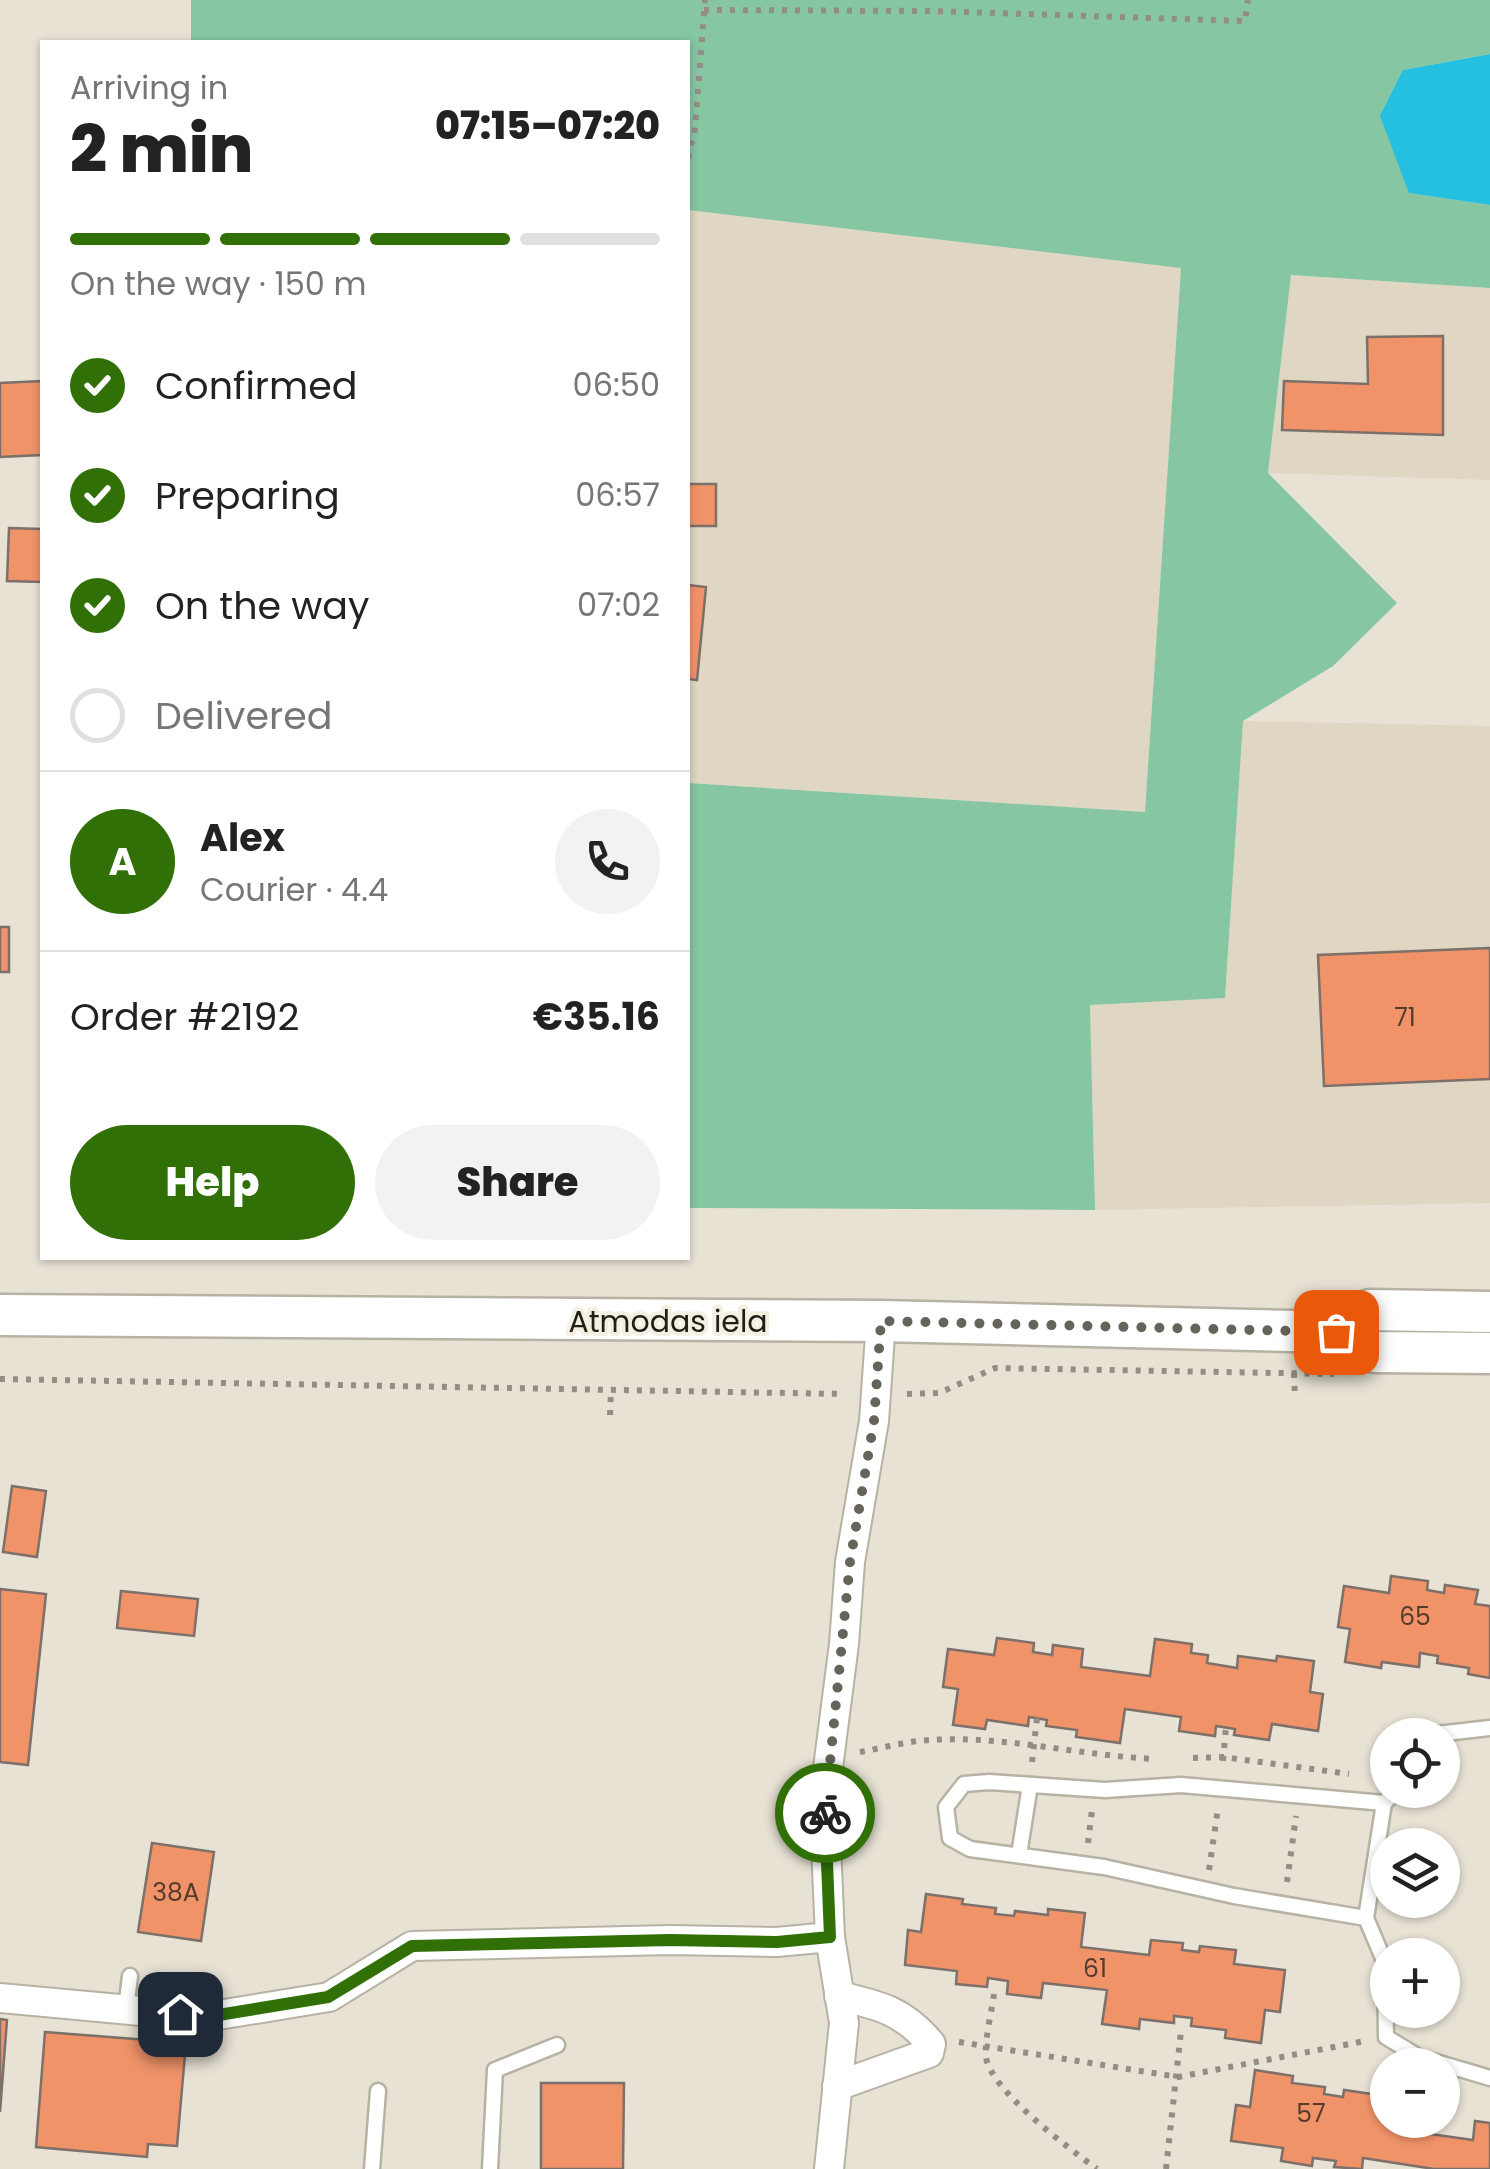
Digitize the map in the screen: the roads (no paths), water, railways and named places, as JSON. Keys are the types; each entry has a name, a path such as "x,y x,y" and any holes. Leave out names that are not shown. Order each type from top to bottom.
{"main road":[{"name":"Atmodas iela","path":"1336,1332 1370,1310 1490,1312"},
{"name":"Atmodas iela","path":"0,1315 881,1321 1336,1332 1375,1352 1490,1353"}],"street":[{"path":"829,2169 844,2023 830,1937 824,1799 850,1562 868,1464 881,1321"},
{"path":"0,1998 206,2017 328,1997 412,1946 670,1940 777,1942 830,1937"},
{"path":"837,2086 908,2063 929,2053 931,2044 886,2006 839,1996"}],"lane":[{"path":"1460,1731 1490,1728"},
{"path":"1366,1918 1086,1864 970,1849 950,1838 946,1807 964,1784 1094,1789 1180,1785 1370,1802"},
{"path":"1019,1855 1030,1785"},
{"path":"1383,1808 1366,1918 1385,1962 1386,2037 1419,2058 1490,2078"},
{"path":"126,2010 130,1976"},
{"path":"490,2169 495,2070 557,2045"},
{"path":"372,2169 378,2091"}],"water":[{"path":"1490,54 1490,205 1409,193 1380,116 1403,70"}]}
